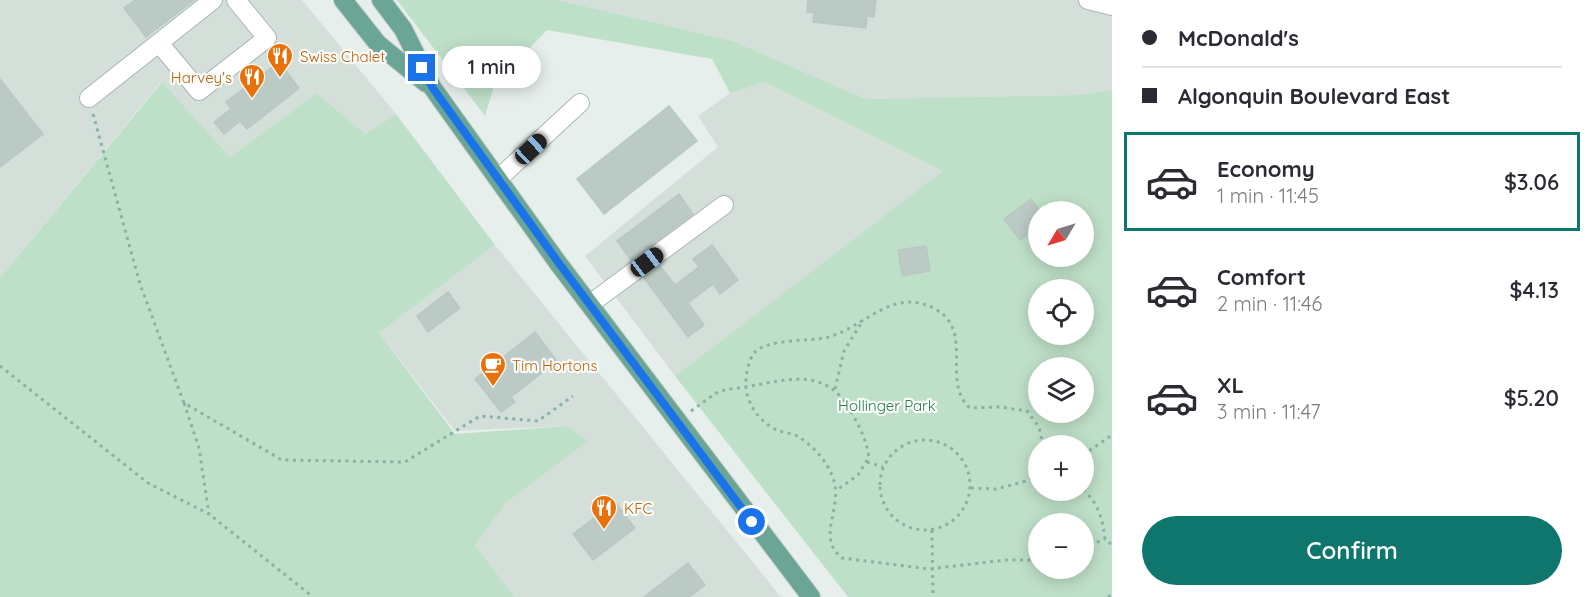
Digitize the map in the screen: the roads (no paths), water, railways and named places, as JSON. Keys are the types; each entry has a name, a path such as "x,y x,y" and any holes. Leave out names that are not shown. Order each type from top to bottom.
{"main road":[{"path":"343,0 378,44 432,87"},
{"path":"381,0 403,29 432,87 498,179 811,597"}],"street":[{"path":"89,98 213,0"},
{"path":"159,43 199,91 267,38 236,0"},
{"path":"1088,0 1112,6"},
{"path":"498,179 580,103"},
{"path":"590,304 724,205"}],"place":[{"name":"Swiss Chalet","path":"280,79"},
{"name":"Harvey's","path":"252,100"},
{"name":"Tim Hortons","path":"493,388"},
{"name":"KFC","path":"604,531"}],"park label":[{"name":"Hollinger Park","path":"887,405"}]}
